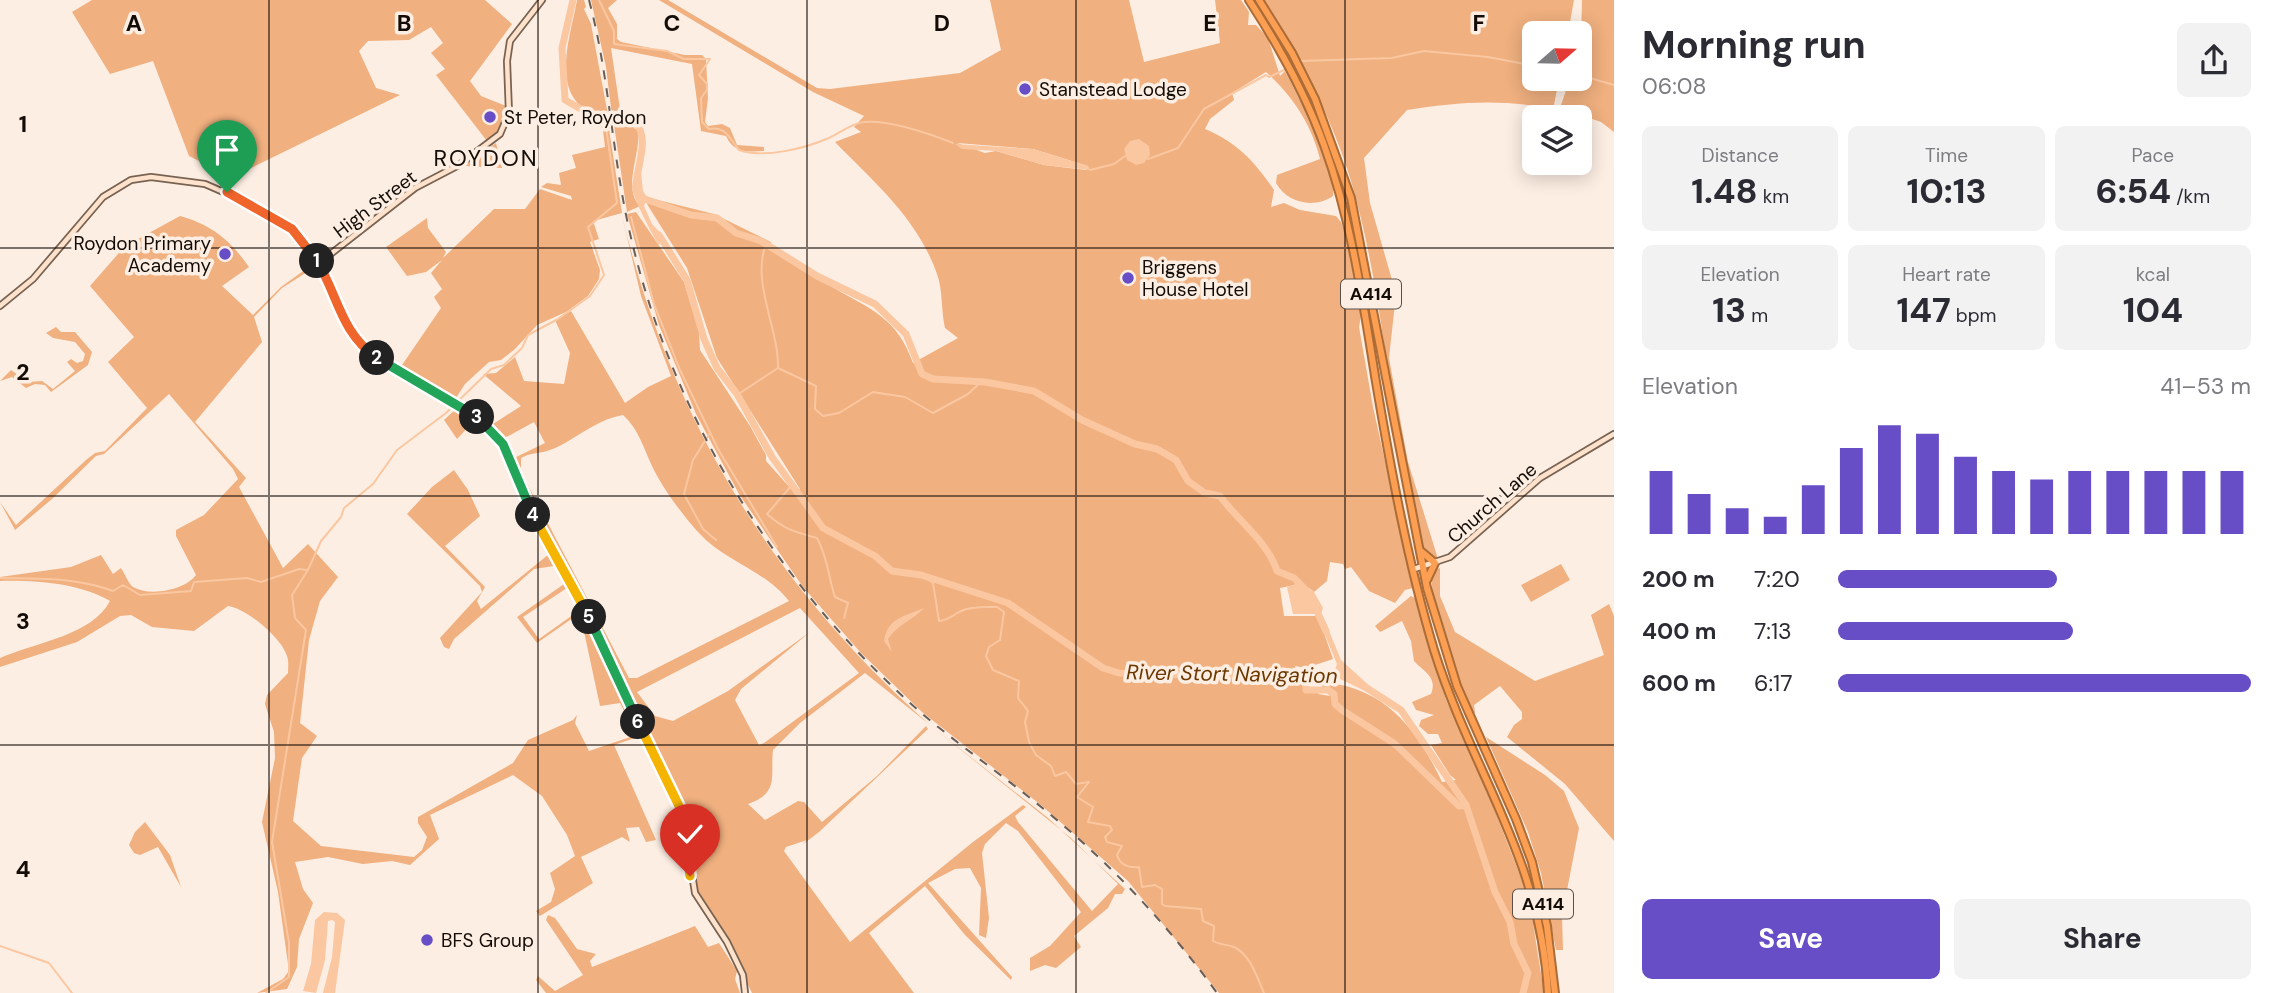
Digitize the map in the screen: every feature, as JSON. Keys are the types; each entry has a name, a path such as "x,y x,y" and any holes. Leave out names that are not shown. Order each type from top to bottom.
{"highway":[{"name":"A414","path":"1249,0 1291,70 1324,145 1349,225 1382,419 1414,569 1445,680 1523,864 1540,926 1548,993"},
{"name":"A414","path":"1259,0 1299,66 1336,148 1359,227 1422,567 1457,686 1532,862 1548,926 1555,993"},
{"path":"1418,545 1424,556 1435,564 1426,582"}],"street":[{"name":"High Street","path":"319,262 415,188 459,165 500,134 509,113 507,61 510,41 542,0"},
{"path":"0,306 33,279 61,243 111,190 141,178 205,184 245,201 299,234 319,262 335,304 366,349 474,414 503,444 526,502 573,583 672,790 685,829 695,893 727,942 743,975 745,993"},
{"name":"Church Lane","path":"1414,569 1435,564 1453,555 1540,478 1614,434"}],"shaded area":[{"path":"92,0 485,0 512,24 470,81 481,96 506,106 504,121 487,141 436,75 445,69 431,53 443,43 431,27 409,40 368,41 359,51 376,88 400,95 241,173 225,174 189,156 153,61 110,74 72,12"},
{"path":"577,0 584,0 584,9 591,24 608,115 581,106 568,84 567,55"},
{"path":"591,0 617,0 608,8 617,24 617,39 621,42 685,55 702,55 706,59 708,98 705,122 708,126 722,124 730,128 737,145 764,147 764,151 741,150 733,146 726,136 701,131 692,64 611,48 621,116 612,116 606,67"},
{"path":"659,0 668,0 817,88 830,89 960,73 1001,50 990,0 1129,0 1144,62 1220,43 1215,0 1241,0 1249,12 1248,25 1256,25 1268,38 1280,76 1285,71 1308,115 1329,167 1333,196 1318,202 1302,202 1287,195 1276,183 1277,175 1320,159 1312,134 1300,111 1266,72 1232,93 1234,100 1210,119 1205,129 1236,147 1259,170 1274,190 1271,207 1284,203 1300,210 1336,216 1341,222 1359,288 1359,327 1373,407 1413,588 1405,590 1395,603 1369,591 1351,567 1345,569 1343,564 1330,562 1327,581 1314,592 1301,585 1280,588 1284,616 1318,616 1333,659 1306,668 1295,666 1297,680 1301,681 1306,690 1319,691 1318,694 1330,696 1318,682 1341,685 1379,700 1395,712 1408,727 1421,744 1442,782 1456,780 1431,745 1442,743 1438,734 1428,734 1419,726 1421,720 1434,715 1416,710 1412,702 1431,694 1433,683 1414,661 1411,641 1402,621 1380,632 1375,626 1411,596 1415,598 1446,700 1470,748 1529,898 1544,993 1219,993 1128,881 1041,805 922,712 861,653 803,587 739,494 696,414 659,325 627,214 636,212 684,282 699,332 700,350 750,426 766,455 766,461 792,490 800,489 717,358 687,268 647,204 650,198 714,214 771,242 770,248 882,317 899,335 913,363 958,338 945,328 939,280 919,236 894,202 835,142 861,132 854,127 864,116 813,92","holes":["957,143 1033,149 1088,166 1086,170 1044,165 996,151 985,153"]},
{"path":"1262,0 1574,0 1570,21 1522,21 1522,91 1557,91 1554,105 1480,102 1407,110 1364,158 1370,203 1396,294 1389,358 1408,462 1438,559 1432,559 1425,550 1410,505 1373,278 1351,181 1334,134 1289,43"},
{"path":"1582,0 1614,0 1614,132 1592,119 1592,105 1561,105 1566,91 1592,91 1592,21 1581,21"},
{"path":"597,122 608,123 622,213 593,221 599,239 590,242 600,270 599,279 588,296 566,312 537,325 501,360 489,362 465,384 454,401 400,368 441,308 434,297 442,289 431,273 442,260 426,272 407,276 386,247 427,218 428,228 446,252 443,258 494,209 525,209 540,189 572,200 571,196 541,187 547,183 561,185 559,173 576,168 572,155 605,147 603,130"},
{"path":"629,124 638,131 632,180 635,199 640,206 627,212 614,125"},
{"path":"1139,139 1149,146 1150,155 1144,163 1136,165 1127,160 1124,149 1130,141"},
{"path":"496,143 502,168 465,166 465,165"},
{"path":"955,144 1033,149 1088,166 1090,170 1044,165 996,151 962,149"},
{"path":"635,171 641,172 643,191 647,197 644,206 652,224 664,237 659,245 633,193"},
{"path":"180,216 202,224 227,241 249,267 222,286 253,315 281,287 317,261 318,265 282,288 254,317 262,342 195,422 246,478 239,487 283,568 308,544 338,577 320,601 309,640 300,723 317,736 302,758 293,821 321,846 414,857 422,850 427,837 418,823 418,817 513,763 528,740 573,720 577,715 575,723 589,751 636,735 620,703 600,706 580,613 537,643 517,617 564,584 554,566 534,569 454,639 449,649 444,647 440,638 482,592 480,586 407,514 432,487 454,470 468,490 480,516 445,546 485,587 477,601 481,609 554,550 525,502 510,460 545,443 534,422 501,440 490,426 521,406 483,374 496,373 515,357 524,381 564,384 570,353 555,320 571,311 625,403 648,387 671,376 641,296 622,216 643,291 669,362 700,430 736,495 776,556 822,615 873,671 930,725 865,673 800,723 773,750 769,789 758,800 748,804 765,820 798,801 804,802 822,822 877,776 926,726 928,729 819,832 802,845 807,840 786,847 784,851 850,942 1023,805 1026,807 1015,816 1018,822 1092,911 1118,884 1092,859 1125,889 1122,894 1115,894 1108,908 1074,936 1081,947 1056,968 1045,965 1030,971 1030,958 1050,946 1081,912 1018,831 1006,823 985,844 982,853 989,918 986,938 979,935 981,888 970,868 955,869 928,883 1012,977 1011,980 965,935 925,886 869,933 914,993 752,993 727,942 695,893 685,829 641,736 614,745 656,840 646,842 639,827 626,828 630,842 622,837 581,857 593,883 540,916 536,911 551,902 555,889 550,873 575,856 567,835 542,796 513,775 430,815 439,839 410,865 392,861 363,864 328,857 295,862 303,889 313,903 299,939 297,967 287,989 257,993 283,979 289,971 278,892 262,822 275,758 274,732 265,704 267,695 288,673 288,658 278,641 253,618 228,606 194,631 152,627 131,615 120,616 77,642 0,667 0,658 77,630 102,613 110,601 71,586 0,581 0,577 71,567 101,555 113,574 121,568 133,587 140,590 158,592 184,585 196,575 176,536 176,530 204,515 238,479 233,469 169,394 104,454 96,456 15,530 0,502 16,525 86,460 95,453 105,451 147,408 108,362 134,337 90,286 125,246","holes":["623,415 637,432 661,483 693,526 709,543 768,581 789,601 637,678 629,678 521,472 521,458 556,448 602,422","573,584 584,607 539,639 523,617","800,608 859,673 759,745 735,700 741,689 810,632 728,691 673,721 655,716 637,692"]},
{"path":"56,327 61,332 75,332 92,352 88,365 51,392 45,385 35,384 26,388 12,377 0,381 11,370 28,382 42,381 53,389 75,371 67,362 71,359 77,363 83,361 85,354 75,342 53,338 46,333"},
{"path":"458,407 475,420 457,439 444,420"},
{"path":"1561,564 1570,580 1531,602 1521,585"},
{"path":"1440,568 1440,596 1455,632 1535,681 1604,655 1591,615 1609,604 1614,616 1614,841 1565,784 1507,737 1514,725 1522,719 1522,712 1500,686 1474,705 1475,713 1472,713 1451,662 1433,599 1434,570"},
{"path":"1301,582 1314,592 1323,608 1321,614 1293,614 1287,587"},
{"path":"924,608 888,639 892,652 884,641 889,627 898,619"},
{"path":"1325,621 1341,660 1372,688 1367,692 1334,676 1315,679 1315,676 1334,673 1337,664 1320,623"},
{"path":"931,726 1048,818 1061,830"},
{"path":"1486,737 1545,775 1564,791 1579,828 1562,916 1563,950 1556,950 1541,873 1528,832"},
{"path":"145,822 170,855 181,887 158,847 140,855 134,853 129,845 135,832"},
{"path":"324,912 337,913 345,920 335,993 323,993 332,957 335,922 332,920 328,921 325,960 316,993 303,991 311,964 315,920"},
{"path":"548,915 555,918 577,949 596,954 590,961 592,967 695,926 708,947 719,943 737,971 735,979 740,993 546,993 536,980 538,976 555,991 583,975 546,920"}],"waterway":[{"name":"River Stort Navigation","path":"573,0 562,48 565,100 595,117 635,121 642,134 637,179"},
{"path":"599,0 614,31 614,44 667,51 684,59 710,59 699,75 707,84 707,90 701,98 702,122 709,129 723,131 739,150 772,153 797,149 820,142 864,122 897,125 953,143"},
{"path":"1300,61 1392,58 1424,51 1488,57 1522,64"},
{"path":"1148,159 1178,148 1204,109 1266,75 1269,77 1286,69"},
{"path":"1592,79 1614,85"},
{"path":"266,993 289,977 289,943 272,842 306,630 295,618 292,595 308,570 321,541 341,517 344,508 373,484 397,450 446,413 491,369 504,365 522,348 528,335 558,319 590,296 604,275 588,227 617,203 605,120"},
{"path":"1090,170 1114,164 1125,156"},
{"path":"639,197 691,215 717,218 736,233 761,241 817,276 875,304 906,334 922,374 933,379 985,382 1034,391 1082,420 1135,444 1157,449 1176,460 1188,481 1205,493 1220,496 1260,541 1277,571 1294,578 1304,588"},
{"path":"631,217 654,304 680,370 718,449 777,547"},
{"name":"River Stort Navigation","path":"659,235 687,280 704,339 717,368 737,394 772,457 823,528 875,556 892,571 921,575 1008,603 1103,668 1119,673 1313,678"},
{"path":"740,393 778,368 763,290 762,259 766,244"},
{"path":"778,368 816,386 815,409 823,416 839,413 873,392 905,397 933,413 968,394 981,382"},
{"path":"710,433 693,460 684,494 703,529 716,540"},
{"path":"792,485 767,514 790,530 817,538 826,560 835,597 848,603 844,618"},
{"path":"0,578 71,581 113,591 123,585 140,595 191,591 194,582 247,578 261,582 299,569 307,570"},
{"path":"921,575 933,583 939,621 965,609 997,607 1004,612 1000,640 989,647 986,656 993,670 1019,681 1018,698 1028,711 1025,722 1029,742 1036,755 1051,766 1055,776 1066,772 1076,784 1089,782 1077,797 1093,807 1088,822 1110,826 1112,830 1105,837 1107,842 1122,846 1117,855 1120,861 1128,866 1139,867 1142,887 1155,885 1162,889 1162,904 1165,906 1201,909 1203,921 1214,926 1213,941 1234,947 1245,955 1264,993"},
{"path":"1315,607 1326,631"},
{"path":"1305,678 1306,690 1328,690 1334,694 1335,704 1342,710 1395,744 1459,806 1466,805"},
{"name":"River Stort Navigation","path":"1362,685 1401,710 1466,805 1495,892 1510,922 1514,944 1528,973 1523,993"},
{"path":"0,946 49,963 72,993"}],"railway":[{"path":"589,0 601,57 623,200 646,294 696,419 727,478 763,535 803,589 847,640 894,688 1093,852 1179,943 1217,993"}],"place":[{"name":"Stanstead Lodge","path":"1025,89"},
{"name":"St Peter, Roydon","path":"490,117"},
{"name":"Roydon Primary Academy","path":"225,254"},
{"name":"Briggens House Hotel","path":"1128,278"},
{"name":"BFS Group","path":"427,940"}],"district":[{"name":"ROYDON","path":"486,158"}],"route":[{"path":"227,192 269,214 299,234 319,262 346,323 368,352 466,409 482,420 500,439 519,488 573,583 679,806 685,829 690,876"}]}
